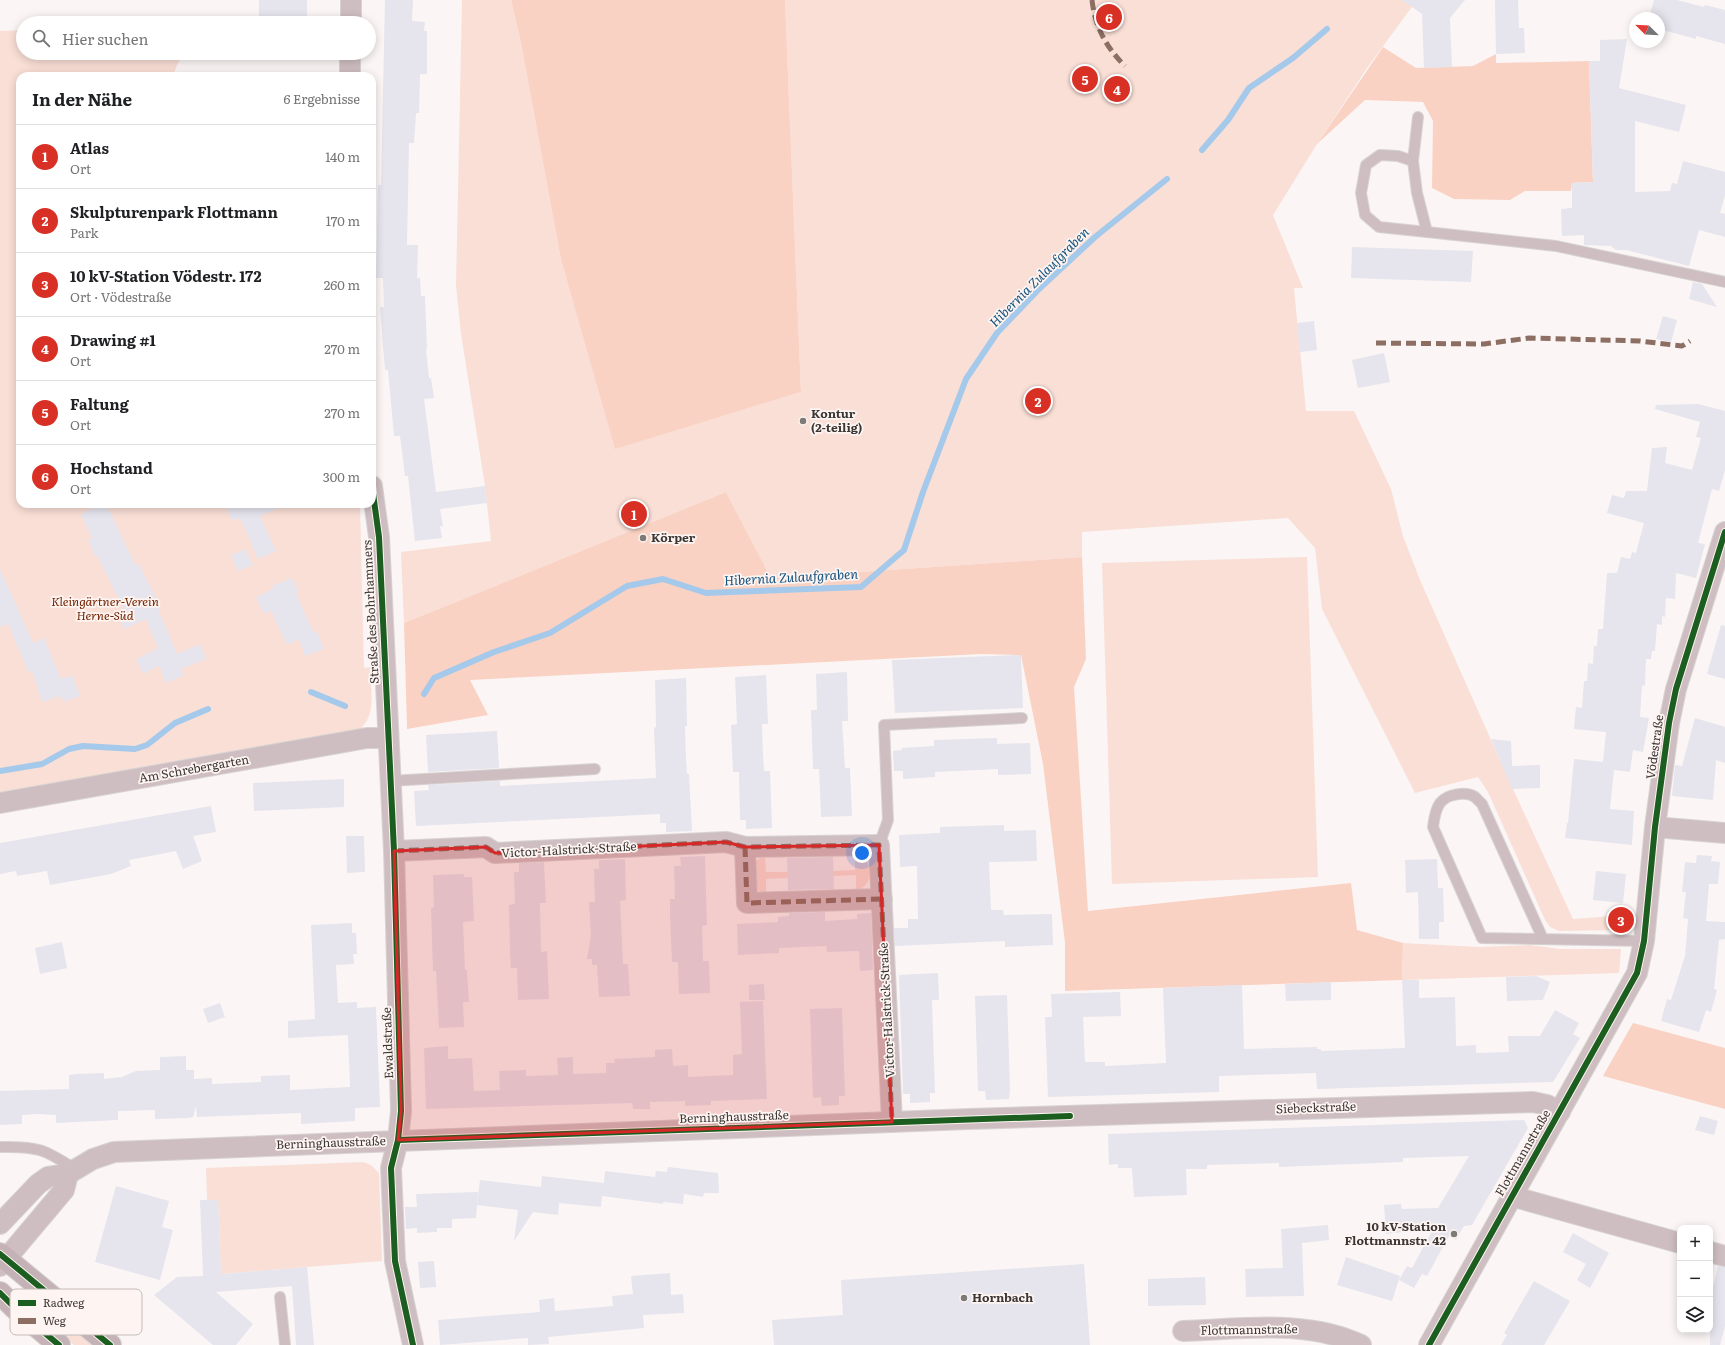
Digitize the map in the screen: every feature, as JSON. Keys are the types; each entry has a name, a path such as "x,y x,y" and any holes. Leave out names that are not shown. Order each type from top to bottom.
{"main road":[{"path":"2,1260 39,1289"},
{"path":"1,1298 10,1305"},
{"path":"47,1335 59,1345"},
{"path":"97,1335 110,1345"}],"street":[{"path":"351,0 351,16"},
{"path":"350,60 350,72"},
{"name":"Straße des Bohrhammers","path":"375,508 379,536 388,738"},
{"name":"Vödestraße","path":"1637,972 1644,941 1655,827 1668,723 1676,689 1725,532"},
{"name":"Am Schrebergarten","path":"0,803 367,738 388,738"},
{"name":"Ewaldstraße","path":"388,738 394,851 401,1111 398,1140 391,1168 395,1261 412,1345"},
{"path":"1655,827 1725,833"},
{"name":"Victor-Halstrick-Straße","path":"394,851 486,847 496,853 726,842 745,847 880,845 892,1122"},
{"path":"745,847 747,903 882,899"},
{"name":"Flottmannstraße","path":"1429,1345 1637,972"},
{"name":"Siebeckstraße","path":"1070,1116 1533,1102 1547,1105 1560,1112"},
{"name":"Berninghausstraße","path":"0,1224 38,1184 48,1176 72,1172 93,1159 114,1152 398,1140 1070,1116"},
{"path":"2,1260 64,1190 72,1172"},
{"name":"Flottmannstraße","path":"1511,1196 1677,1242"},
{"path":"1713,1253 1725,1256"},
{"name":"Flottmannstraße","path":"1183,1331 1297,1328 1349,1339 1361,1345"}],"lane":[{"path":"1418,117 1413,161 1417,193 1427,232"},
{"path":"1413,161 1398,156 1380,155 1366,165 1361,193 1365,215 1379,227 1556,246 1725,282"},
{"path":"880,845 888,820 884,725 1022,718"},
{"path":"390,782 595,769"},
{"path":"1543,939 1482,804 1474,796 1462,794 1449,796 1441,803 1435,814 1433,827 1482,938 1644,941"},
{"path":"0,1147 32,1147 47,1152 72,1172"},
{"path":"280,1298 285,1345"}],"highlighted area":[{"path":"726,842 745,847 879,845 892,1122 398,1140 401,1111 394,851 486,847 495,853"}],"green space":[{"path":"462,0 511,0 521,43 561,260 615,448 801,392 785,0 1417,0 1367,68 1273,215 1303,288 1294,288 1306,411 1354,411 1391,489 1403,536 1420,580 1507,776 1573,919 1626,915 1623,930 1559,931 1550,927 1545,920 1488,792 1478,777 1415,793 1322,609 1315,548 1288,518 1082,532 1082,557 771,578 726,492 404,623 401,552 491,541 485,486 461,334 456,286"},
{"name":"Kleingärtner-Verein Herne-Süd","path":"16,30 16,60 180,60 174,72 16,72 16,508 360,508 364,668 370,667 372,698 370,714 362,727 363,732 0,792 0,31"},
{"path":"1307,557 1318,877 1112,884 1102,563"},
{"path":"855,855 862,857 866,861 870,871 868,881 861,888 856,890 856,875 833,876 833,871 855,870"},
{"path":"760,858 765,858 766,872 788,872 788,878 766,879 766,893 760,892 754,888 754,863"},
{"path":"1403,943 1479,947 1530,945 1560,949 1621,949 1619,973 1402,980"},
{"path":"363,1162 371,1165 379,1173 382,1261 221,1274 218,1200 207,1200 206,1168"},
{"path":"62,1335 84,1335 96,1345 74,1345"}],"shaded area":[{"path":"511,0 785,0 801,392 615,449 561,260 521,43"},
{"path":"1383,47 1416,68 1473,66 1496,54 1496,63 1589,61 1593,182 1572,183 1571,191 1525,191 1510,200 1454,199 1432,188 1433,121 1423,102 1365,100 1317,144"},
{"path":"726,492 771,578 1082,557 1086,659 1074,687 1088,911 1351,883 1357,930 1403,943 1402,980 1065,991 1065,943 1043,764 1021,655 981,654 470,680 488,715 407,729 404,623"},
{"path":"1633,1023 1725,1048 1725,1109 1603,1076"}],"building":[{"path":"259,0 307,0 307,16 259,16"},
{"path":"385,0 413,0 412,21 425,22 424,31 427,31 427,74 420,74 419,113 416,113 414,143 409,143 407,245 418,245 417,278 420,278 421,296 425,296 426,349 429,378 431,378 434,398 424,399 436,492 485,486 487,503 440,509 443,526 440,526 442,538 415,541 408,476 405,476 400,436 394,436 388,370 385,370 380,307 384,307 383,278 376,278 378,185 381,185"},
{"path":"1402,0 1465,0 1450,18 1452,67 1424,68 1422,14"},
{"path":"1495,0 1518,0 1519,28 1524,28 1525,53 1496,54"},
{"path":"1654,0 1677,0 1704,7 1705,5 1725,10 1725,44 1696,36 1696,39 1665,31 1665,12 1651,12"},
{"path":"1627,39 1619,88 1686,105 1679,132 1635,121 1635,192 1670,191 1672,183 1677,184 1683,161 1725,172 1725,195 1720,213 1725,214 1725,237 1699,230 1689,266 1626,250 1616,250 1611,246 1584,245 1584,235 1562,236 1561,209 1572,208 1572,183 1593,182 1589,61 1600,61 1600,40"},
{"path":"1352,247 1473,251 1471,282 1351,278"},
{"path":"1693,282 1702,284 1717,307 1689,299"},
{"path":"1663,316 1677,320 1671,342 1656,339"},
{"path":"1314,321 1317,350 1300,352 1297,323"},
{"path":"1384,353 1390,382 1358,388 1352,360"},
{"path":"1698,404 1725,411 1725,470 1719,491 1712,489 1698,543 1705,544 1696,578 1676,573 1675,599 1666,598 1665,617 1662,616 1662,625 1657,624 1655,651 1652,651 1651,659 1646,659 1645,686 1642,685 1640,717 1649,718 1643,752 1633,750 1630,772 1614,770 1610,809 1634,811 1632,845 1565,838 1568,823 1574,759 1603,762 1606,732 1574,729 1576,707 1582,708 1584,681 1587,681 1588,663 1593,664 1594,646 1597,646 1598,629 1603,629 1607,573 1617,573 1621,557 1630,559 1632,552 1636,553 1644,523 1607,513 1612,495 1624,498 1626,491 1647,491 1652,448 1667,447 1665,463 1692,470 1701,438 1696,437 1700,422 1655,409 1656,405"},
{"path":"94,508 108,508 136,566 139,564 154,594 160,608 158,609 177,654 200,644 206,659 181,669 184,675 166,683 159,666 143,674 136,659 158,648 146,619 124,629 116,613 124,610 97,555 95,556 88,540 92,538 81,514"},
{"path":"227,508 278,508 260,516 276,551 258,559 240,518 232,521"},
{"path":"246,549 253,565 238,571 231,555"},
{"path":"0,569 33,643 44,638 61,679 72,675 80,696 63,702 61,696 42,702 32,671 29,673 8,624 0,627"},
{"path":"292,578 299,592 296,593 313,632 317,631 324,649 305,656 299,639 287,645 271,611 264,614 256,597 273,589 272,586"},
{"path":"1721,625 1725,626 1725,679 1707,674"},
{"path":"1021,655 1023,708 895,713 892,660"},
{"path":"847,672 848,721 842,721 845,768 850,768 852,816 821,817 819,769 813,769 811,710 817,710 816,674"},
{"path":"766,675 768,724 762,724 763,755 764,771 770,771 772,828 746,829 746,820 740,820 739,772 733,772 731,725 737,724 735,677"},
{"path":"686,678 686,758 687,774 689,774 692,831 666,832 666,823 660,823 660,814 416,826 414,791 429,790 428,785 500,781 500,786 656,778 654,728 656,727 655,680"},
{"path":"1695,718 1725,727 1725,763 1716,760 1713,800 1672,796 1675,765 1682,766"},
{"path":"497,731 499,768 428,772 426,735"},
{"path":"997,738 997,744 1030,743 1031,774 998,775 998,769 935,772 935,777 903,779 903,771 894,771 893,751 902,750 902,748 934,746 934,740"},
{"path":"1491,739 1511,741 1512,766 1540,765 1540,788 1512,789"},
{"path":"344,779 344,807 254,811 253,783"},
{"path":"211,806 216,832 193,836 202,861 183,869 176,851 129,860 131,866 111,874 50,885 47,871 17,876 16,871 0,874 0,843"},
{"path":"1004,825 1004,831 1036,830 1037,861 989,862 991,910 1003,910 1004,915 1052,914 1053,945 1005,947 1005,941 895,946 894,928 908,928 908,919 918,919 917,866 900,867 899,835 940,833 940,827"},
{"path":"346,836 364,836 365,872 347,873"},
{"path":"1697,855 1712,856 1711,861 1720,862 1718,884 1709,884 1706,921 1725,922 1725,939 1719,940 1714,989 1717,990 1711,1012 1706,1010 1699,1032 1661,1021 1667,999 1671,1000 1685,956 1688,919 1683,918 1686,892 1682,892 1685,862 1696,863"},
{"path":"705,856 707,925 702,926 703,961 709,961 710,993 679,994 678,962 672,962 670,915 670,899 675,899 674,866 681,866 680,857"},
{"path":"833,857 834,889 788,890 787,858"},
{"path":"625,859 626,900 620,901 623,964 628,964 630,996 599,997 597,965 592,965 592,959 587,959 591,936 589,902 595,902 594,869 599,869 599,860"},
{"path":"1437,859 1438,888 1443,888 1444,922 1439,922 1439,939 1419,939 1418,892 1406,893 1405,860"},
{"path":"544,862 546,903 540,903 541,952 547,951 549,999 518,1000 517,968 511,968 510,952 509,905 515,904 514,872 519,872 519,863"},
{"path":"1596,871 1626,874 1623,903 1593,900"},
{"path":"464,874 464,877 472,877 474,921 463,922 465,970 467,970 469,1002 463,1002 464,1027 439,1028 436,971 433,971 431,908 434,907 433,875"},
{"path":"825,912 825,921 857,919 857,914 871,913 873,970 860,971 859,951 827,952 826,946 779,948 779,953 738,955 737,924 778,922 778,917 789,916 789,913"},
{"path":"352,923 352,933 356,933 357,954 353,954 354,964 336,965 338,1003 357,1002 357,1008 376,1007 380,1107 355,1108 355,1121 301,1124 301,1113 197,1117 196,1106 193,1117 188,1118 155,1119 155,1110 118,1111 118,1120 56,1123 56,1115 38,1114 22,1115 22,1124 0,1125 0,1091 69,1089 69,1075 104,1073 104,1079 122,1077 136,1071 160,1070 160,1057 186,1056 186,1070 194,1070 194,1079 212,1078 212,1084 261,1082 261,1076 290,1075 290,1090 350,1087 348,1035 288,1038 288,1021 315,1019 311,925"},
{"path":"62,942 67,968 40,974 35,948"},
{"path":"938,973 939,1000 932,1000 935,1093 930,1093 930,1102 910,1103 910,1094 903,1094 899,975"},
{"path":"1536,976 1550,982 1543,1000 1507,1001 1506,977"},
{"path":"1402,980 1419,980 1419,998 1455,997 1456,1046 1476,1045 1476,1053 1509,1052 1508,1036 1540,1036 1555,1010 1579,1023 1573,1034 1580,1038 1553,1082 1317,1089 1316,1073 1219,1076 1219,1092 1048,1097 1045,1017 1052,1017 1051,994 1120,992 1121,1016 1083,1017 1085,1062 1105,1062 1105,1066 1166,1063 1163,988 1242,985 1244,1049 1317,1047 1317,1049 1321,1049 1321,1051 1405,1048"},
{"path":"1331,982 1331,1000 1286,1001 1285,984"},
{"path":"764,984 765,1000 749,1000 749,985"},
{"path":"1007,995 1009,1099 986,1100 985,1091 978,1091 975,996"},
{"path":"763,1001 767,1099 711,1101 711,1105 685,1106 685,1101 650,1102 650,1109 633,1109 632,1103 426,1109 424,1048 448,1046 448,1059 472,1058 474,1091 500,1090 499,1071 526,1070 526,1076 558,1075 557,1058 573,1057 573,1074 606,1073 606,1063 615,1063 614,1059 655,1057 655,1050 672,1049 673,1066 688,1065 688,1077 733,1075 733,1055 742,1054 740,1002"},
{"path":"220,1003 225,1017 208,1023 203,1009"},
{"path":"842,1008 845,1096 839,1096 839,1105 822,1106 821,1097 813,1098 810,1009"},
{"path":"1700,1116 1718,1121 1714,1135 1695,1130"},
{"path":"1524,1120 1528,1128 1472,1225 1464,1226 1456,1240 1449,1236 1427,1276 1422,1274 1414,1288 1399,1280 1407,1266 1412,1268 1433,1229 1386,1234 1384,1205 1401,1204 1402,1209 1438,1208 1469,1156 1403,1158 1403,1162 1279,1167 1279,1163 1207,1165 1207,1169 1186,1169 1187,1195 1134,1197 1132,1168 1118,1168 1118,1164 1109,1165 1108,1134"},
{"path":"668,1167 718,1173 719,1193 704,1193 703,1197 684,1194 683,1204 663,1202 663,1204 602,1196 601,1207 559,1203 558,1215 533,1212 514,1241 518,1210 477,1205 480,1180 541,1187 542,1176 604,1183 605,1171 655,1177 656,1171 667,1172"},
{"path":"116,1186 169,1201 162,1227 173,1230 160,1280 95,1262"},
{"path":"478,1192 476,1218 452,1219 452,1228 437,1228 437,1232 417,1233 417,1228 406,1229 405,1207 417,1207 416,1194"},
{"path":"200,1200 218,1200 221,1274 307,1267 314,1345 296,1345 292,1286 216,1292 253,1324 236,1345 213,1345 154,1295 177,1277 203,1276"},
{"path":"1328,1225 1329,1240 1302,1243 1304,1296 1246,1297 1245,1269 1283,1268 1281,1229"},
{"path":"1573,1233 1609,1253 1590,1288 1577,1280 1586,1264 1563,1252"},
{"path":"1346,1257 1400,1276 1392,1301 1337,1285"},
{"path":"434,1261 436,1287 420,1288 418,1262"},
{"name":"Hornbach","path":"1084,1264 1090,1345 774,1345 772,1320 843,1315 841,1280"},
{"path":"1718,1266 1725,1267 1725,1326 1720,1345 1710,1345 1710,1333 1713,1333 1713,1287"},
{"path":"670,1273 671,1295 683,1294 684,1313 643,1315 644,1328 548,1337 549,1344 528,1345 528,1338 440,1345 438,1320 540,1312 539,1300 554,1298 555,1311 613,1306 612,1296 633,1294 631,1276"},
{"path":"1205,1277 1206,1305 1148,1306 1148,1279"},
{"path":"1534,1281 1570,1301 1544,1345 1501,1345 1507,1335 1504,1333"}],"waterway":[{"name":"Hibernia Zulaufgraben","path":"1202,150 1228,120 1249,88 1293,58 1327,29"},
{"name":"Hibernia Zulaufgraben","path":"424,694 434,678 494,652 550,633 627,586 663,579 706,593 861,587 904,550 923,492 966,379 997,333 1039,289 1095,237 1167,179"},
{"name":"Hibernia Zulaufgraben","path":"311,692 345,706"},
{"name":"Hibernia Zulaufgraben","path":"0,771 42,764 69,749 83,746 135,749 147,745 175,723 208,709"}],"marked path":[{"path":"1092,0 1096,19 1102,36 1118,59 1125,66"},
{"path":"1376,343 1484,344 1529,338 1640,341 1682,346 1690,341"},
{"path":"394,851 486,847 495,853 726,842 745,847 879,845 892,1122"},
{"path":"745,847 747,903 882,899"}],"cycle path":[{"path":"375,508 379,537 394,851 401,1111 398,1140 391,1168 395,1261 413,1345"},
{"path":"1429,1345 1637,973 1644,941 1655,827 1669,723 1676,689 1725,532"},
{"path":"398,1140 1070,1116"},
{"path":"0,1254 42,1289"},
{"path":"0,1293 10,1303"},
{"path":"47,1335 59,1345"},
{"path":"98,1335 110,1345"}],"place":[{"name":"Hochstand","path":"1109,17"},
{"name":"Faltung","path":"1085,79"},
{"name":"Drawing #1","path":"1117,89"},
{"name":"Skulpturenpark Flottmann","path":"1038,401"},
{"name":"Kontur (2-teilig)","path":"803,421"},
{"name":"Atlas","path":"634,514"},
{"name":"Körper","path":"643,538"},
{"name":"10 kV-Station Vödestr. 172","path":"1621,920"},
{"name":"10 kV-Station Flottmannstr. 42","path":"1454,1234"},
{"name":"Hornbach","path":"964,1298"}]}
